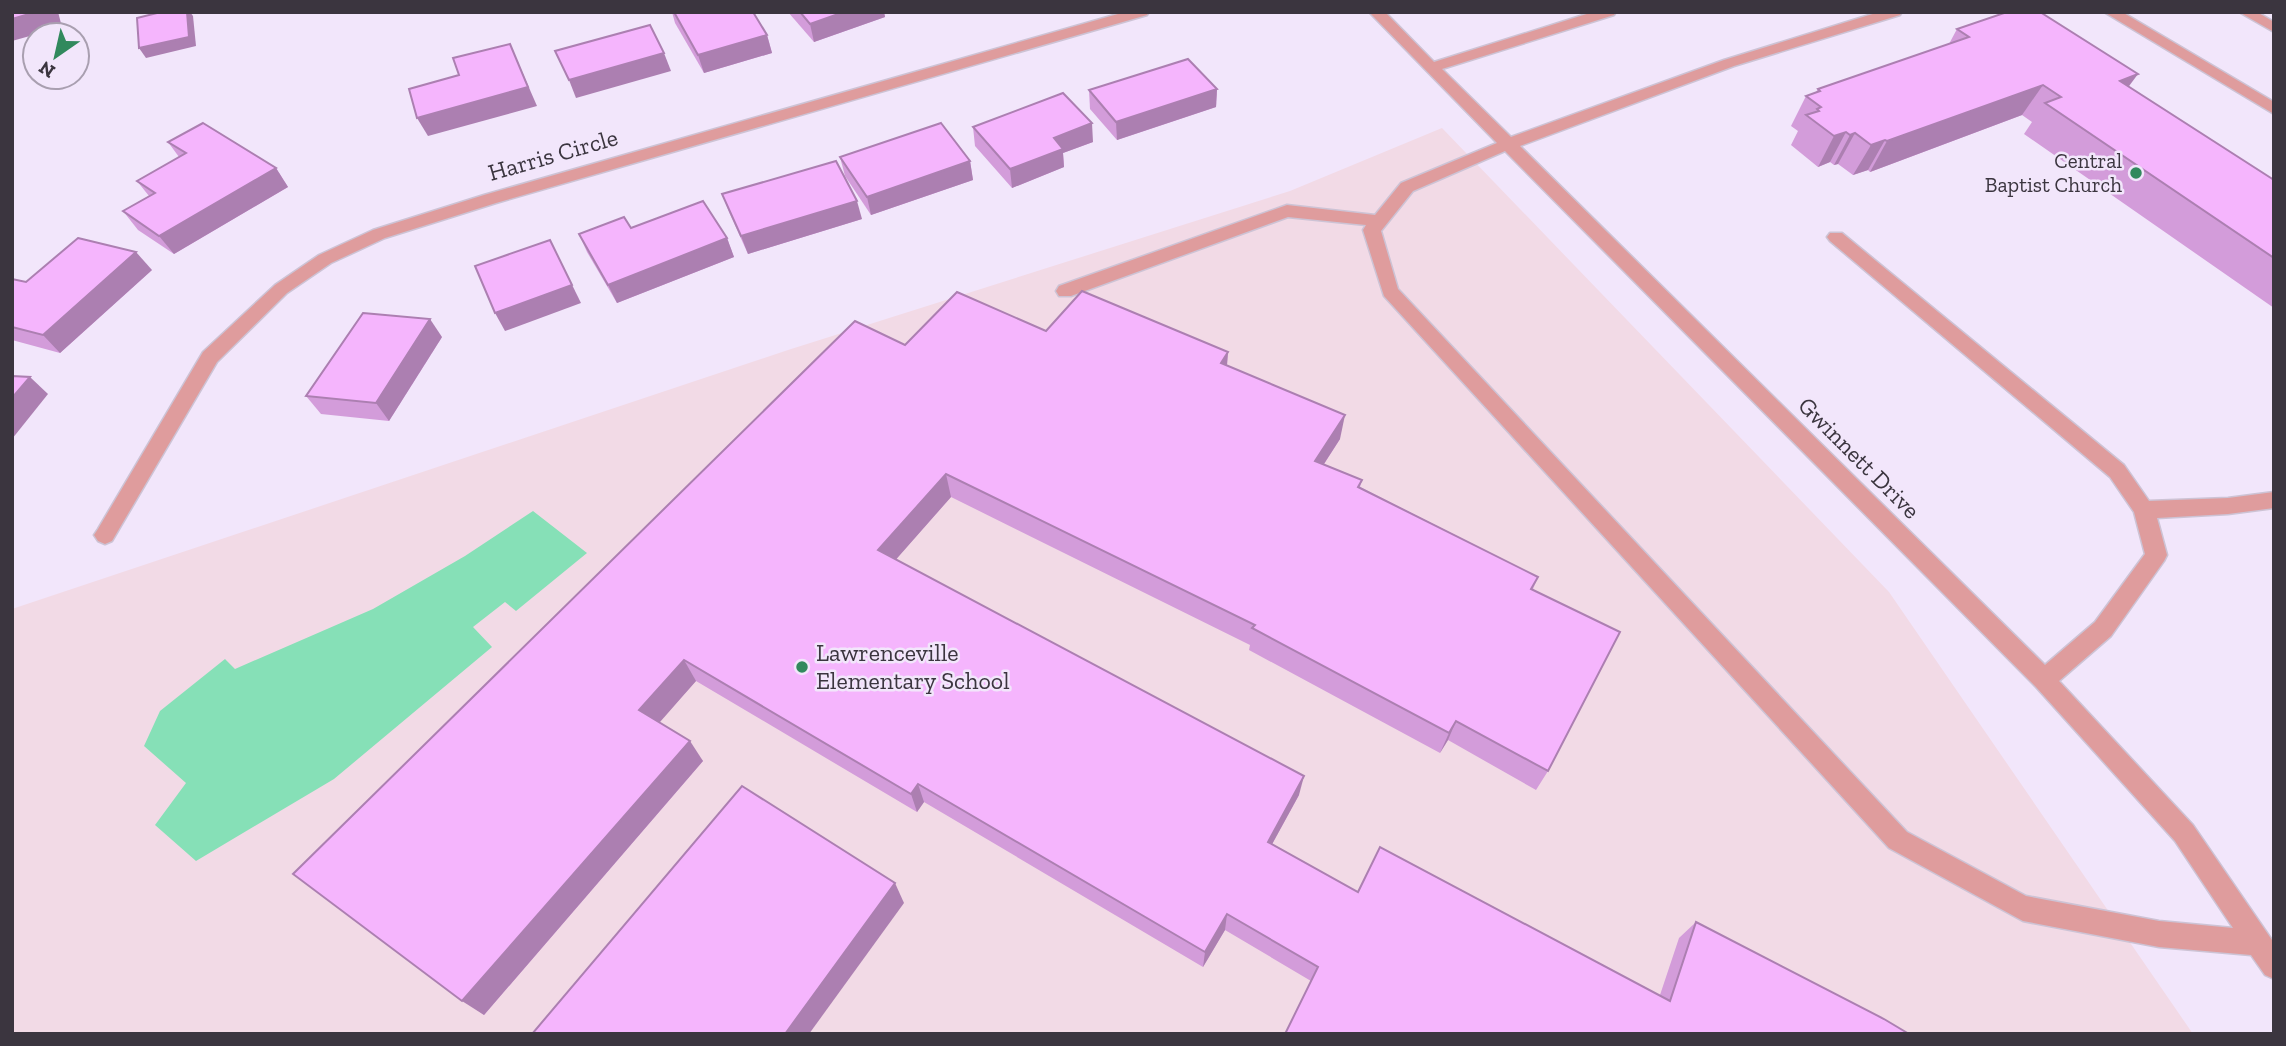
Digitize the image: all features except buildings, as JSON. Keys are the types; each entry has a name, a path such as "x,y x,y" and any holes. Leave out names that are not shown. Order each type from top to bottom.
{"street":[{"name":"Harris Circle","path":"105,535 210,357 281,289 325,259 379,234 490,199 1142,12"},
{"name":"Gwinnett Drive","path":"1376,12 2044,680 2184,833 2274,967"},
{"path":"1433,67 1609,12"},
{"path":"1895,12 1729,63 1463,161 1407,187 1372,230 1391,290 1898,840 2024,908 2159,934 2259,943"},
{"path":"2111,12 2274,109"},
{"path":"2246,12 2274,28"},
{"path":"1065,291 1287,211 1379,221"},
{"path":"1836,237 2117,471 2144,510 2156,555 2103,629 2044,680"},
{"path":"2144,510 2228,506 2274,500"}],"shaded area":[{"path":"1442,128 1889,592 2193,1034 12,1034 12,609 788,350 1290,191"}],"green space":[{"path":"533,511 587,553 516,611 505,602 473,627 492,647 334,779 196,861 155,825 186,783 144,746 160,711 225,659 235,669 373,609 465,556"}],"place":[{"name":"Central Baptist Church","path":"2136,173"},
{"name":"Lawrenceville Elementary School","path":"802,667"}]}
